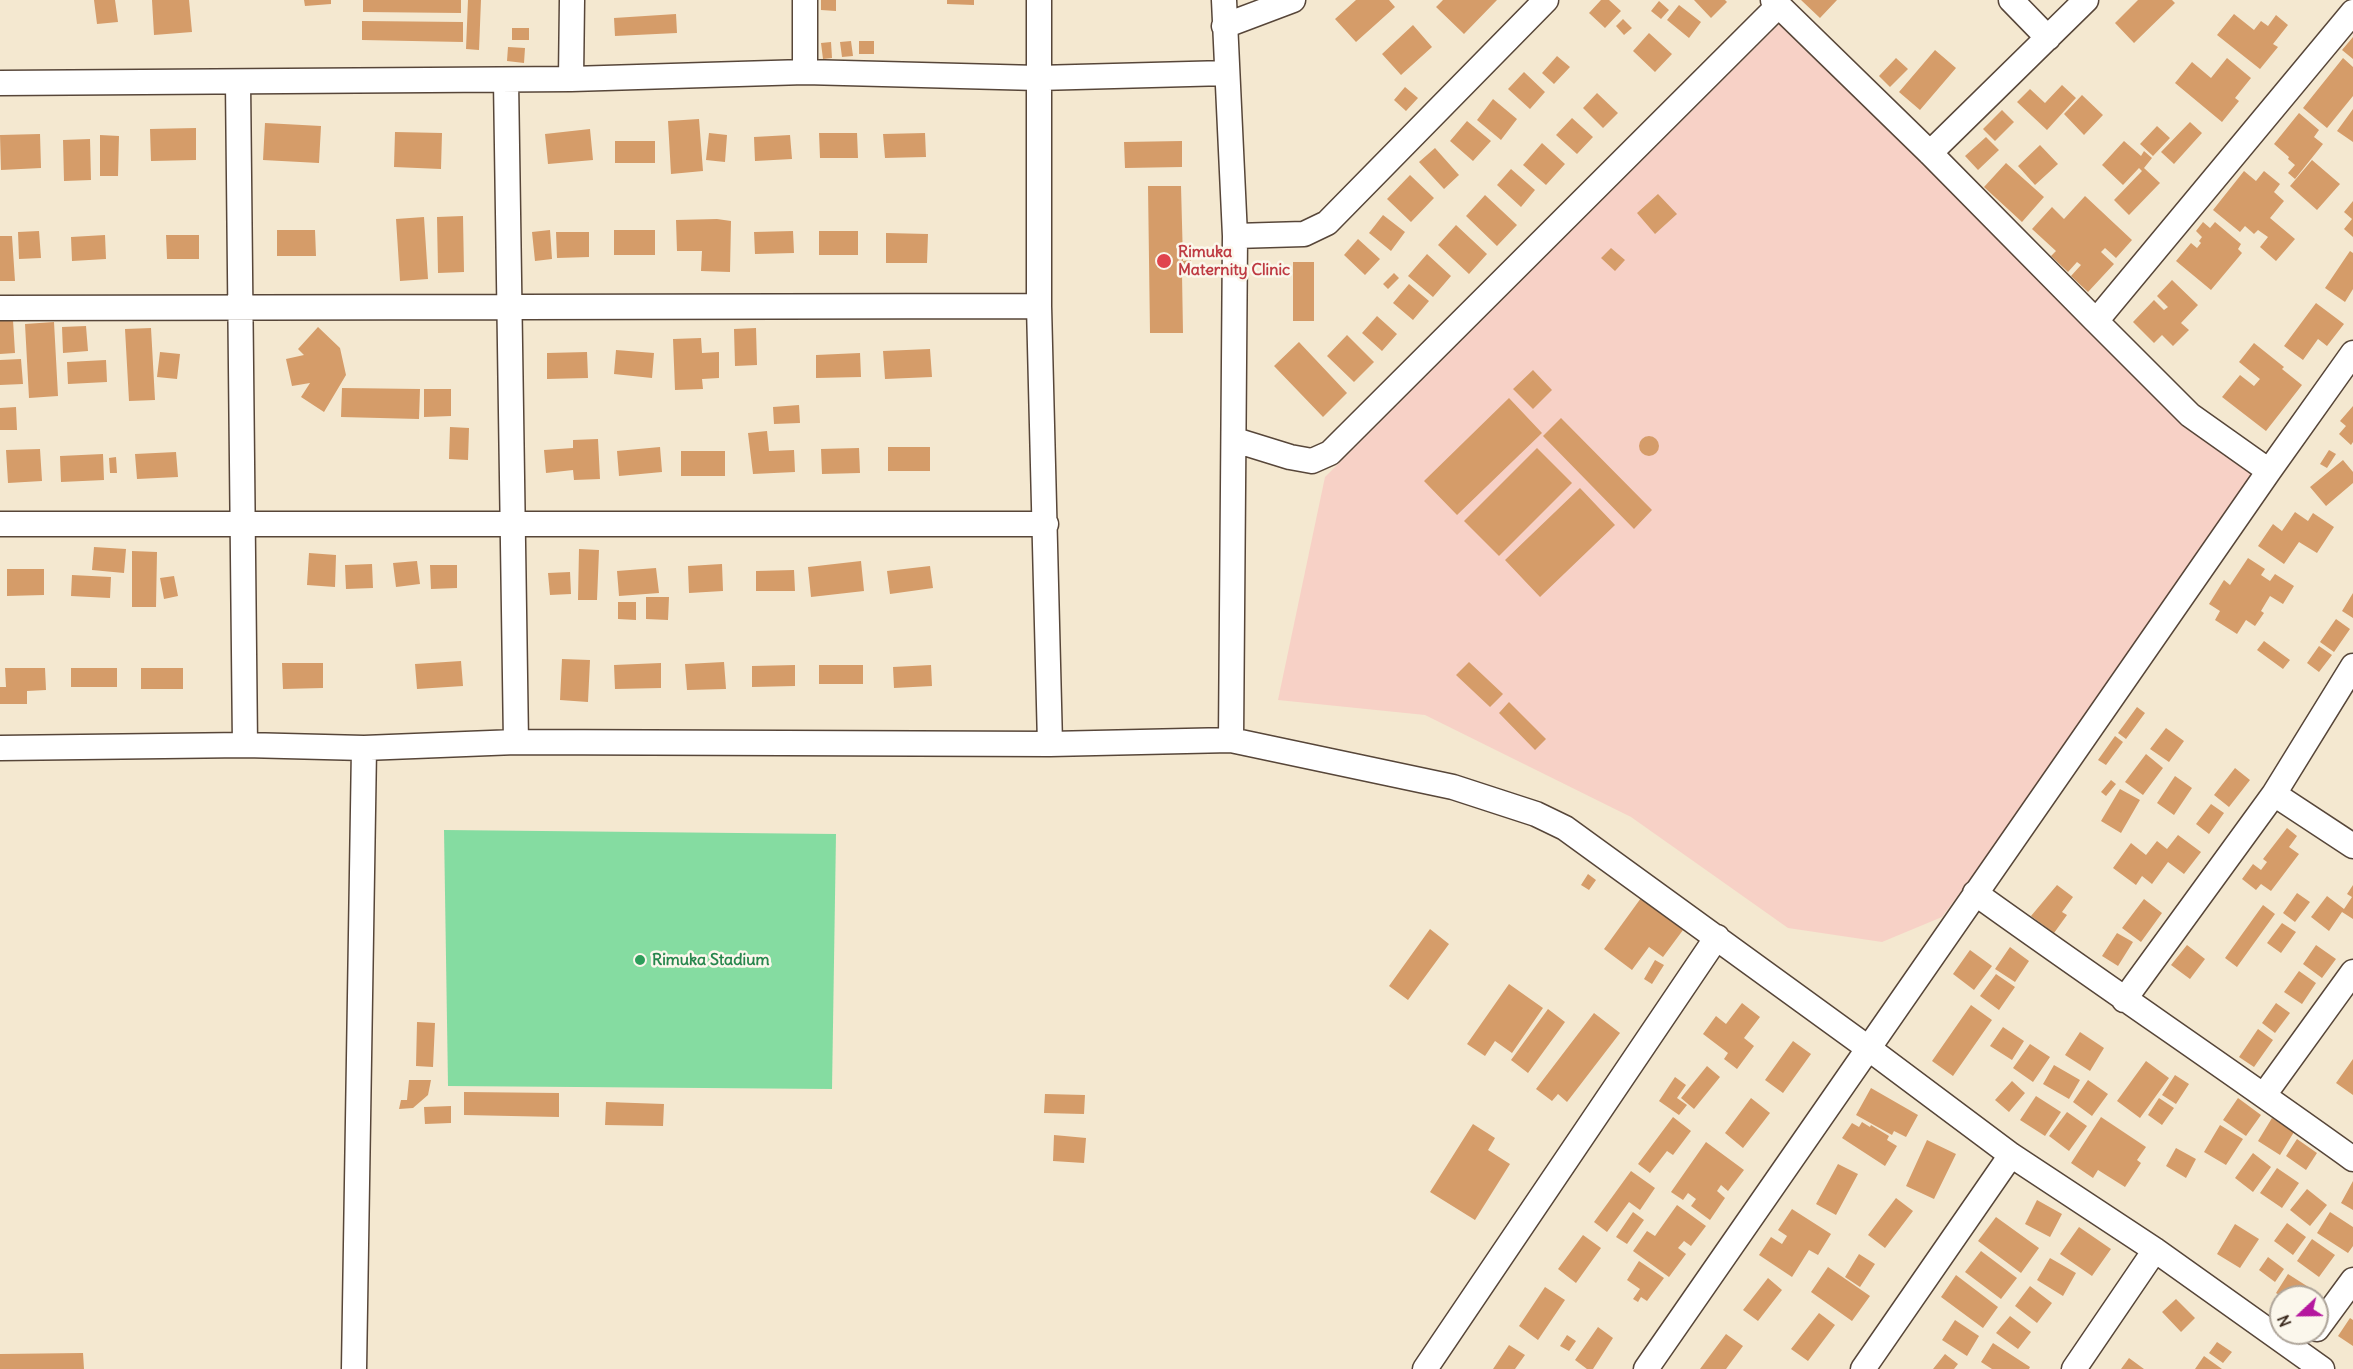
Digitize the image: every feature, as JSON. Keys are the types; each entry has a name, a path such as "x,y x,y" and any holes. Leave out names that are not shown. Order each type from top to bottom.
{"street":[{"path":"571,80 572,0"},
{"path":"805,0 805,72"},
{"path":"1039,0 1039,306 1046,524 1047,699 1050,744"},
{"path":"1224,0 1234,236 1235,440 1231,740"},
{"path":"1224,26 1293,0"},
{"path":"1234,236 1304,234 1327,223 1546,0"},
{"path":"2011,0 2048,38"},
{"path":"1930,153 2086,0"},
{"path":"1235,440 1290,457 1312,461 1330,453 1776,3 1930,153 2190,414 2269,471"},
{"path":"2096,321 2353,12"},
{"path":"0,83 571,80 805,72 1038,78 1227,73"},
{"path":"506,80 516,742"},
{"path":"238,82 245,745"},
{"path":"0,308 1039,306"},
{"path":"1646,1369 1975,893 2353,353"},
{"path":"0,524 1046,524"},
{"path":"2124,1000 2274,794 2351,673"},
{"path":"0,748 245,745 364,748 516,742 1050,744 1231,740 1453,787 1536,814 1565,828 1717,937 2011,1155 2155,1250 2294,1361 2322,1369"},
{"path":"354,1369 364,748"},
{"path":"2274,794 2353,846"},
{"path":"1975,893 2353,1159"},
{"path":"1425,1369 1717,937"},
{"path":"2264,1095 2353,972"},
{"path":"1863,1369 2011,1155"},
{"path":"2074,1369 2155,1250"},
{"path":"2329,1313 2353,1280"},
{"path":"2294,1361 2305,1345"}],"shaded area":[{"path":"1783,20 2266,480 1942,917 1882,942 1788,928 1631,817 1425,715 1278,700 1325,477"}],"green space":[{"name":"Rimuka Stadium","path":"444,830 836,834 832,1089 448,1086"}],"building":[{"path":"94,0 115,0 118,22 97,24"},
{"path":"152,0 189,0 192,32 154,35"},
{"path":"304,0 331,0 331,4 305,6"},
{"path":"363,0 461,0 461,13 363,12"},
{"path":"468,0 481,0 479,50 466,49"},
{"path":"821,0 836,0 836,11 821,10"},
{"path":"947,0 974,0 974,5 947,4"},
{"path":"1356,0 1389,0 1395,7 1356,42 1335,19"},
{"path":"1443,0 1497,0 1464,34 1436,7"},
{"path":"1601,0 1609,0 1621,11 1605,28 1589,13"},
{"path":"1694,0 1725,0 1727,2 1711,18"},
{"path":"1801,0 1837,0 1820,18"},
{"path":"2138,0 2172,0 2175,3 2134,43 2115,23"},
{"path":"1659,1 1669,10 1661,19 1651,11"},
{"path":"1679,5 1701,22 1689,38 1667,20"},
{"path":"676,14 677,33 615,36 614,18"},
{"path":"2234,14 2254,30 2261,21 2268,26 2276,15 2288,25 2273,44 2278,47 2260,69 2217,35"},
{"path":"1623,19 1632,28 1624,35 1616,26"},
{"path":"362,21 463,22 463,42 362,40"},
{"path":"1413,25 1432,47 1401,75 1382,54"},
{"path":"512,28 529,28 529,40 512,40"},
{"path":"1649,33 1672,54 1655,72 1633,51"},
{"path":"2353,37 2353,59 2342,50"},
{"path":"851,41 853,56 842,57 840,42"},
{"path":"859,41 874,41 874,54 859,54"},
{"path":"831,42 832,58 823,59 821,43"},
{"path":"508,47 525,48 524,63 507,61"},
{"path":"1935,50 1956,68 1920,110 1899,92"},
{"path":"1557,56 1570,67 1554,84 1542,73"},
{"path":"1896,58 1908,69 1890,87 1879,76"},
{"path":"2227,58 2251,78 2235,98 2239,101 2222,122 2175,83 2192,62 2211,78"},
{"path":"2343,58 2353,67 2353,96 2327,128 2303,108"},
{"path":"1524,72 1545,92 1530,109 1508,89"},
{"path":"2062,85 2076,98 2047,130 2017,102 2030,89 2045,103"},
{"path":"1405,87 1418,98 1406,111 1394,100"},
{"path":"1597,93 1618,113 1603,128 1583,108"},
{"path":"2082,95 2103,115 2084,135 2064,114"},
{"path":"1493,99 1517,119 1501,140 1477,120"},
{"path":"2353,109 2353,142 2337,131"},
{"path":"2002,110 2014,122 1995,141 1983,129"},
{"path":"2299,113 2319,130 2314,137 2323,144 2295,179 2288,173 2295,165 2274,144"},
{"path":"1572,118 1593,137 1577,154 1556,135"},
{"path":"699,119 703,171 671,174 668,121"},
{"path":"1467,121 1491,141 1473,161 1450,141"},
{"path":"2190,122 2202,133 2174,164 2161,152"},
{"path":"265,123 321,126 319,163 263,160"},
{"path":"2157,126 2170,138 2153,156 2140,144"},
{"path":"196,128 196,160 151,161 150,129"},
{"path":"590,129 593,160 548,164 545,134"},
{"path":"395,132 442,133 441,169 394,167"},
{"path":"709,133 727,135 725,162 706,160"},
{"path":"819,133 857,133 858,158 820,158"},
{"path":"925,133 926,157 885,158 883,134"},
{"path":"40,134 41,168 1,170 0,135"},
{"path":"100,135 119,136 118,176 100,176"},
{"path":"790,135 792,159 755,161 754,137"},
{"path":"1986,137 1999,150 1978,170 1965,156"},
{"path":"90,139 91,180 64,181 63,140"},
{"path":"615,141 655,141 655,163 615,163"},
{"path":"1182,141 1182,167 1125,168 1124,142"},
{"path":"2124,141 2141,156 2144,151 2152,158 2144,168 2160,183 2129,215 2114,200 2142,171 2139,168 2123,185 2102,165"},
{"path":"1542,143 1565,164 1546,185 1523,165"},
{"path":"2040,145 2058,164 2035,185 2018,166"},
{"path":"1435,148 1459,175 1444,189 1419,162"},
{"path":"2312,160 2340,184 2317,210 2290,186"},
{"path":"2006,163 2044,197 2022,222 1984,187"},
{"path":"1511,169 1535,190 1521,207 1497,185"},
{"path":"2244,171 2256,181 2264,171 2280,184 2274,192 2284,201 2270,218 2295,239 2276,261 2260,247 2268,237 2258,230 2254,234 2245,226 2240,232 2213,210"},
{"path":"1410,175 1434,198 1411,222 1387,199"},
{"path":"1148,186 1181,186 1183,261 1191,260 1192,274 1182,274 1183,333 1150,333"},
{"path":"1658,194 1677,214 1655,234 1637,213"},
{"path":"1485,195 1517,225 1497,246 1466,216"},
{"path":"2085,196 2132,240 2116,258 2105,248 2101,252 2114,264 2088,292 2071,276 2081,265 2077,262 2068,272 2051,256 2056,251 2032,229 2052,207 2064,219"},
{"path":"2353,201 2353,237 2344,229 2352,219 2344,212"},
{"path":"1383,215 1405,232 1391,251 1369,233"},
{"path":"463,216 464,272 438,273 437,217"},
{"path":"424,217 428,279 400,281 396,219"},
{"path":"676,220 731,221 730,272 701,271 702,251 677,251"},
{"path":"2203,222 2210,228 2215,222 2241,244 2238,249 2242,253 2211,290 2176,261 2191,243 2197,248 2201,243 2199,241 2202,237 2196,231"},
{"path":"1456,225 1487,254 1469,274 1438,245"},
{"path":"277,230 315,230 316,256 277,256"},
{"path":"550,230 552,259 535,261 532,232"},
{"path":"614,230 655,230 655,255 614,255"},
{"path":"39,231 41,258 19,259 18,232"},
{"path":"793,231 794,253 755,254 754,232"},
{"path":"819,231 858,231 858,255 819,255"},
{"path":"556,232 589,232 589,257 557,258"},
{"path":"886,233 928,234 927,263 886,263"},
{"path":"105,235 106,259 72,261 71,237"},
{"path":"166,235 199,235 199,259 167,259"},
{"path":"0,236 12,236 15,281 0,281"},
{"path":"1358,239 1380,259 1365,275 1344,255"},
{"path":"1611,248 1625,260 1615,271 1601,258"},
{"path":"2350,251 2353,253 2353,289 2345,302 2325,288"},
{"path":"1427,254 1451,276 1433,297 1408,276"},
{"path":"1293,262 1314,262 1314,321 1293,321"},
{"path":"1394,273 1399,278 1388,289 1383,284"},
{"path":"2172,280 2198,305 2181,323 2189,330 2173,346 2162,335 2154,343 2133,322 2154,300 2164,310 2168,307 2157,296"},
{"path":"1409,284 1429,301 1413,320 1393,303"},
{"path":"2316,303 2344,324 2327,346 2318,339 2303,360 2284,346"},
{"path":"1377,316 1397,334 1382,351 1362,333"},
{"path":"13,320 15,353 0,354 0,321"},
{"path":"54,322 58,396 29,398 25,324"},
{"path":"86,326 88,351 63,353 62,327"},
{"path":"318,327 340,348 346,375 324,412 301,397 310,383 292,386 286,359 304,355 298,349"},
{"path":"151,328 155,400 129,401 125,329"},
{"path":"756,328 757,365 735,366 734,329"},
{"path":"1347,335 1374,362 1354,382 1327,356"},
{"path":"701,338 702,353 719,352 719,378 702,379 703,389 675,390 673,339"},
{"path":"1299,342 1347,393 1323,417 1274,366"},
{"path":"2254,343 2302,385 2266,431 2222,397 2240,375 2254,386 2260,379 2239,362"},
{"path":"930,349 932,377 885,379 883,351"},
{"path":"616,350 654,353 652,378 614,374"},
{"path":"160,352 180,354 177,379 157,377"},
{"path":"587,352 588,378 547,379 547,353"},
{"path":"860,353 861,377 816,378 816,355"},
{"path":"21,359 23,384 0,385 0,360"},
{"path":"106,360 107,382 68,384 67,362"},
{"path":"1533,370 1552,390 1533,409 1513,389"},
{"path":"342,388 420,389 419,419 341,417"},
{"path":"424,389 451,389 451,416 424,417"},
{"path":"1509,398 1542,433 1457,515 1424,481"},
{"path":"799,405 800,423 774,424 773,407"},
{"path":"2353,406 2353,442 2351,445 2339,434 2346,426 2340,421"},
{"path":"16,407 17,430 0,430 0,408"},
{"path":"1561,418 1652,510 1634,529 1543,436"},
{"path":"450,427 469,428 468,460 449,459"},
{"path":"767,431 769,451 794,450 795,472 753,474 748,433"},
{"path":"1645,436 1653,436 1659,442 1659,450 1653,456 1645,456 1639,450 1639,442"},
{"path":"598,439 600,479 574,480 573,470 546,473 544,450 573,448 573,440"},
{"path":"660,447 662,472 619,476 617,451"},
{"path":"888,447 930,447 930,471 888,471"},
{"path":"859,448 860,473 822,474 821,449"},
{"path":"1537,448 1572,483 1499,556 1464,521"},
{"path":"40,449 42,481 8,483 6,450"},
{"path":"2329,450 2336,454 2327,468 2320,464"},
{"path":"681,451 725,451 725,476 681,476"},
{"path":"176,452 178,477 137,479 135,454"},
{"path":"103,454 104,480 61,482 60,456"},
{"path":"116,457 117,473 110,473 109,458"},
{"path":"2343,460 2353,472 2353,483 2326,506 2310,487"},
{"path":"1580,488 1615,525 1540,597 1505,560"},
{"path":"2295,512 2308,521 2313,513 2334,527 2317,553 2299,542 2284,564 2258,546 2273,524 2282,531"},
{"path":"94,547 126,549 124,573 92,570"},
{"path":"579,549 599,550 597,600 578,600"},
{"path":"132,551 157,552 156,607 132,607"},
{"path":"309,553 336,555 335,587 307,585"},
{"path":"2248,558 2265,569 2261,575 2270,581 2275,574 2294,586 2283,604 2270,596 2261,611 2264,613 2255,626 2246,620 2237,634 2215,620 2220,611 2209,604 2224,580 2230,585"},
{"path":"417,561 420,584 396,587 393,563"},
{"path":"861,561 864,591 811,597 808,567"},
{"path":"372,564 373,588 346,589 345,565"},
{"path":"722,564 723,591 689,593 688,566"},
{"path":"430,565 457,565 457,588 431,589"},
{"path":"930,566 933,588 890,594 887,571"},
{"path":"656,568 659,593 619,596 617,571"},
{"path":"7,569 44,569 44,595 7,596"},
{"path":"794,570 795,591 756,591 756,571"},
{"path":"570,572 571,594 550,595 548,573"},
{"path":"72,575 111,577 110,598 71,596"},
{"path":"174,576 178,596 164,599 160,578"},
{"path":"2353,593 2353,618 2342,611"},
{"path":"646,597 669,597 668,620 646,619"},
{"path":"618,602 636,602 636,620 618,619"},
{"path":"2336,619 2350,629 2334,652 2320,642"},
{"path":"2264,641 2290,660 2283,669 2257,650"},
{"path":"2319,646 2332,655 2319,672 2307,663"},
{"path":"562,659 590,660 588,702 560,700"},
{"path":"461,661 463,686 417,689 415,664"},
{"path":"724,662 726,689 687,690 685,664"},
{"path":"1469,662 1503,694 1490,707 1456,675"},
{"path":"282,663 323,663 323,688 283,689"},
{"path":"661,663 661,688 615,689 614,665"},
{"path":"795,665 795,686 752,687 752,666"},
{"path":"819,665 863,665 863,684 819,684"},
{"path":"931,665 932,686 894,688 893,667"},
{"path":"5,668 45,668 46,690 27,691 27,704 0,704 0,687 6,687"},
{"path":"71,668 117,668 117,687 71,687"},
{"path":"141,668 183,668 183,689 141,689"},
{"path":"1509,702 1546,739 1535,750 1499,713"},
{"path":"2137,707 2145,713 2126,739 2118,733"},
{"path":"2166,728 2184,741 2169,762 2150,749"},
{"path":"2115,736 2123,742 2106,765 2098,760"},
{"path":"2146,754 2163,768 2143,795 2125,782"},
{"path":"2235,768 2250,780 2229,807 2214,795"},
{"path":"2175,776 2192,788 2174,815 2157,803"},
{"path":"2111,780 2116,784 2106,796 2101,792"},
{"path":"2120,789 2140,800 2121,833 2101,821"},
{"path":"2211,804 2224,813 2209,834 2196,824"},
{"path":"2287,828 2297,836 2289,847 2299,854 2271,891 2261,884 2256,890 2242,879 2253,864 2261,870 2267,862 2263,859"},
{"path":"2178,835 2201,852 2184,874 2168,862 2152,884 2142,876 2136,885 2113,868 2131,843 2146,855 2157,841 2167,849"},
{"path":"1588,874 1596,880 1589,890 1581,885"},
{"path":"2057,885 2073,897 2062,912 2067,915 2054,933 2031,916"},
{"path":"2353,885 2353,919 2342,912 2329,931 2311,917 2327,896 2344,909 2352,897 2347,894"},
{"path":"2297,893 2310,902 2295,922 2283,913"},
{"path":"1641,898 1683,930 1663,957 1649,947 1632,970 1604,949"},
{"path":"2144,899 2162,913 2141,942 2122,928"},
{"path":"2263,905 2275,914 2237,967 2225,958"},
{"path":"2282,923 2296,932 2281,953 2267,943"},
{"path":"1430,929 1449,944 1408,1000 1389,986"},
{"path":"2117,933 2133,942 2118,966 2102,956"},
{"path":"2187,945 2205,959 2190,979 2171,965"},
{"path":"2316,945 2336,959 2322,978 2303,964"},
{"path":"2010,947 2029,961 2015,982 1995,969"},
{"path":"1970,950 1992,966 1974,990 1953,974"},
{"path":"1655,960 1664,965 1652,984 1644,979"},
{"path":"2299,971 2316,983 2302,1004 2284,992"},
{"path":"1996,974 2015,987 1999,1010 1980,996"},
{"path":"1509,984 1543,1008 1512,1053 1495,1041 1485,1056 1467,1044"},
{"path":"1742,1003 1760,1017 1744,1038 1754,1046 1737,1069 1724,1059 1728,1053 1703,1034 1716,1016 1726,1024"},
{"path":"2276,1003 2290,1013 2275,1033 2262,1023"},
{"path":"1971,1005 1992,1020 1953,1076 1932,1061"},
{"path":"1548,1009 1565,1022 1528,1073 1511,1060"},
{"path":"1594,1013 1620,1033 1567,1102 1558,1094 1552,1101 1536,1089"},
{"path":"417,1022 435,1023 433,1067 416,1066"},
{"path":"2003,1027 2024,1041 2012,1060 1990,1046"},
{"path":"2258,1029 2273,1040 2254,1067 2239,1057"},
{"path":"2080,1032 2104,1048 2090,1071 2065,1055"},
{"path":"1793,1041 1811,1054 1783,1093 1765,1080"},
{"path":"2030,1044 2050,1057 2033,1082 2013,1068"},
{"path":"2353,1059 2353,1095 2336,1083"},
{"path":"2146,1061 2169,1078 2140,1118 2117,1101"},
{"path":"2054,1065 2080,1080 2069,1099 2043,1084"},
{"path":"1707,1066 1720,1077 1694,1109 1681,1098"},
{"path":"2175,1075 2189,1084 2176,1104 2162,1095"},
{"path":"1675,1077 1686,1085 1677,1098 1687,1105 1679,1115 1659,1101"},
{"path":"409,1080 431,1080 428,1095 413,1108 399,1109 401,1100 407,1100"},
{"path":"2088,1080 2108,1094 2092,1116 2073,1102"},
{"path":"2012,1081 2025,1093 2009,1112 1995,1100"},
{"path":"1871,1088 1918,1115 1906,1137 1894,1131 1892,1135 1856,1115"},
{"path":"464,1092 559,1093 559,1117 464,1115"},
{"path":"1045,1094 1085,1095 1084,1114 1044,1113"},
{"path":"2036,1096 2061,1112 2045,1136 2020,1120"},
{"path":"1751,1098 1770,1113 1743,1148 1725,1133"},
{"path":"2159,1098 2174,1108 2162,1125 2148,1115"},
{"path":"2238,1098 2261,1115 2246,1136 2223,1120"},
{"path":"606,1102 664,1104 663,1126 605,1125"},
{"path":"451,1106 451,1123 425,1124 424,1107"},
{"path":"2067,1112 2087,1126 2069,1151 2049,1136"},
{"path":"1673,1117 1691,1131 1673,1155 1667,1151 1650,1173 1638,1164"},
{"path":"2101,1117 2146,1147 2137,1160 2141,1163 2125,1187 2098,1170 2093,1178 2071,1163"},
{"path":"2272,1118 2294,1132 2280,1155 2258,1141"},
{"path":"1862,1122 1889,1136 1887,1140 1897,1146 1885,1166 1842,1138 1852,1123 1859,1127"},
{"path":"1473,1124 1495,1138 1488,1150 1510,1164 1475,1220 1430,1192"},
{"path":"2220,1125 2243,1139 2226,1165 2204,1152"},
{"path":"1054,1135 1086,1138 1084,1163 1053,1161"},
{"path":"2297,1139 2317,1153 2306,1170 2286,1156"},
{"path":"1927,1140 1956,1154 1934,1199 1906,1186"},
{"path":"1706,1142 1744,1170 1728,1191 1721,1185 1717,1191 1725,1198 1710,1220 1691,1206 1696,1199 1688,1193 1683,1200 1671,1192"},
{"path":"2176,1148 2196,1159 2186,1178 2166,1166"},
{"path":"2253,1153 2271,1167 2253,1192 2235,1178"},
{"path":"1838,1164 1858,1174 1836,1215 1816,1204"},
{"path":"2277,1168 2299,1183 2282,1208 2260,1193"},
{"path":"1631,1171 1655,1188 1640,1210 1629,1202 1607,1232 1594,1222"},
{"path":"2353,1181 2353,1210 2341,1203"},
{"path":"2307,1189 2327,1205 2310,1226 2290,1210"},
{"path":"1896,1198 1913,1211 1885,1248 1868,1235"},
{"path":"2037,1200 2062,1214 2050,1237 2025,1224"},
{"path":"1677,1205 1706,1226 1691,1246 1684,1241 1678,1248 1686,1254 1669,1277 1633,1251 1647,1231 1655,1236"},
{"path":"1792,1209 1831,1234 1818,1255 1809,1250 1792,1277 1759,1255 1771,1237 1782,1244 1787,1236 1778,1230"},
{"path":"1633,1212 1644,1220 1627,1244 1616,1237"},
{"path":"2330,1212 2353,1227 2353,1246 2348,1253 2317,1233"},
{"path":"1996,1217 2039,1248 2021,1273 1978,1241"},
{"path":"2287,1223 2306,1237 2293,1255 2274,1241"},
{"path":"2235,1224 2259,1239 2240,1268 2217,1254"},
{"path":"2079,1227 2111,1249 2092,1276 2060,1254"},
{"path":"1583,1235 1601,1248 1576,1283 1558,1269"},
{"path":"2312,1239 2335,1255 2319,1277 2297,1261"},
{"path":"1981,1251 2017,1278 2001,1299 1965,1272"},
{"path":"1859,1254 1875,1264 1860,1287 1845,1277"},
{"path":"2268,1257 2284,1269 2275,1282 2259,1270"},
{"path":"2050,1258 2076,1273 2063,1296 2037,1280"},
{"path":"1639,1261 1664,1278 1647,1301 1641,1297 1638,1302 1633,1299 1640,1289 1627,1280"},
{"path":"1828,1267 1870,1296 1852,1321 1811,1292"},
{"path":"2288,1274 2305,1285 2281,1285"},
{"path":"1956,1275 1998,1307 1983,1328 1941,1297"},
{"path":"1768,1278 1782,1290 1758,1321 1743,1310"},
{"path":"2030,1286 2052,1303 2037,1323 2015,1306"},
{"path":"1545,1287 1565,1300 1538,1340 1519,1326"},
{"path":"2176,1299 2195,1318 2181,1332 2162,1312"},
{"path":"1819,1313 1835,1325 1808,1361 1791,1349"},
{"path":"2010,1316 2031,1332 2018,1349 1996,1333"},
{"path":"2350,1318 2353,1320 2353,1346 2338,1336"},
{"path":"1955,1320 1979,1336 1967,1356 1942,1340"},
{"path":"1598,1327 1613,1338 1593,1369 1587,1369 1575,1360"},
{"path":"1726,1334 1743,1346 1726,1369 1700,1369"},
{"path":"1567,1335 1576,1341 1569,1351 1560,1346"},
{"path":"2217,1342 2232,1352 2223,1363 2209,1353"},
{"path":"1993,1343 2030,1367 2029,1369 1992,1369 1981,1362"},
{"path":"1509,1345 1525,1355 1515,1369 1493,1369"},
{"path":"83,1353 84,1369 0,1369 0,1354"},
{"path":"1945,1354 1958,1364 1954,1369 1933,1369"},
{"path":"2204,1356 2222,1369 2195,1369"},
{"path":"2129,1358 2144,1369 2121,1369"}],"place":[{"name":"Rimuka Maternity Clinic","path":"1164,261"},
{"name":"Rimuka Stadium","path":"640,960"}]}
